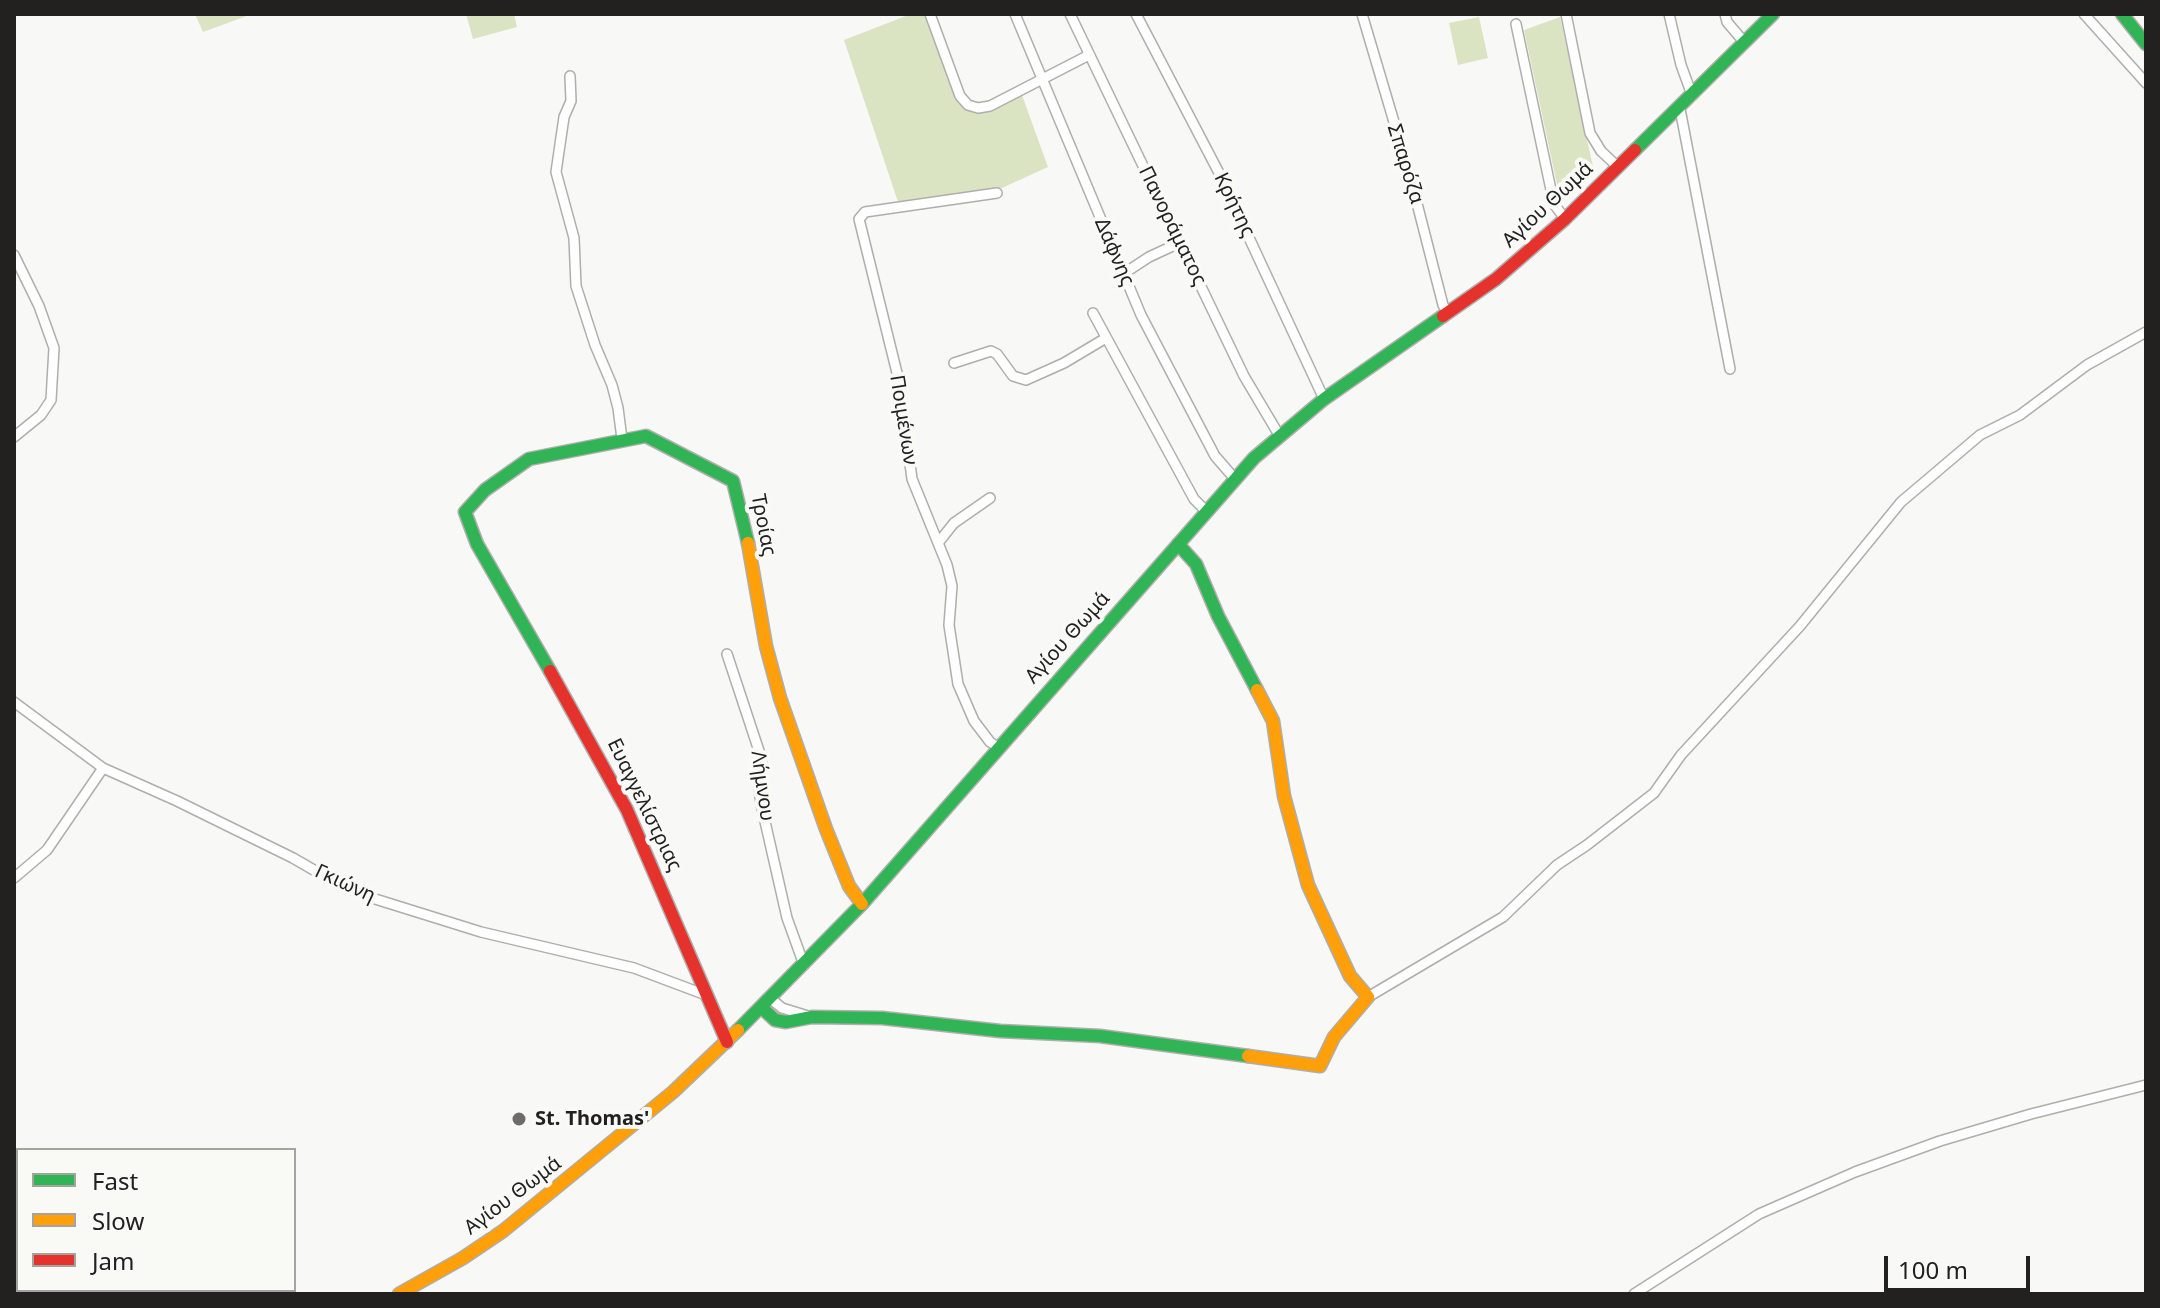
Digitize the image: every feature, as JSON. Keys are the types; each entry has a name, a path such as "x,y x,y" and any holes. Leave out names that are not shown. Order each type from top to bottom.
{"main road":[{"name":"Αγίου Θωμά","path":"399,1294 503,1231 664,1100 727,1042 862,904 1206,511 1279,435 1324,399 1496,279 1565,219 1680,109 1773,14"},
{"path":"2122,14 2146,44"},
{"name":"Τροίας","path":"506,595 467,522 465,512 469,505 529,459 646,436 733,481 743,517 766,646 780,698 826,829 849,886 862,904"},
{"path":"766,1003 775,1020 786,1022 812,1017 882,1018 1000,1031 1100,1036 1320,1066 1334,1037 1368,997 1350,976 1308,885 1284,796 1273,721 1218,616 1196,564 1178,544"},
{"name":"Ευαγγελίστριας","path":"506,595 627,810 727,1042"}],"street":[{"path":"930,14 960,96 968,105 978,108 990,106 1089,55"},
{"name":"Δάφνης","path":"1015,14 1141,315 1215,456 1235,479"},
{"name":"Πανοράματος","path":"1070,14 1244,376 1279,435"},
{"name":"Κρήτης","path":"1136,14 1218,171 1324,399"},
{"name":"Σπαρόζα","path":"1362,14 1414,189 1443,305 1448,313"},
{"path":"1566,14 1590,133 1601,151 1618,167"},
{"path":"1669,14 1692,95"},
{"path":"1725,14 1727,22 1745,43"},
{"path":"2084,14 2146,83"},
{"path":"1516,24 1554,204 1565,219"},
{"path":"570,76 571,101 564,117 556,172 574,238 576,286 612,385 622,439"},
{"path":"1680,109 1730,369"},
{"name":"Ποιμένων","path":"997,193 865,212 859,219 899,381 912,479 952,586 949,625 958,684 974,721 990,742 998,747"},
{"path":"1123,274 1179,243"},
{"path":"14,255 39,306 54,348 51,400 41,415 14,437"},
{"path":"1093,313 1194,499 1206,511"},
{"path":"1368,997 1503,917 1557,865 1654,793 1681,755 1800,626 1901,502 1980,435 2020,415 2087,365 2146,332"},
{"path":"954,363 991,351 1013,376 1026,380 1064,363 1106,338"},
{"path":"938,543 954,523 990,498"},
{"name":"Λήμνου","path":"727,654 760,754 761,804 787,918 804,965"},
{"name":"Γκιώνη","path":"14,702 103,768 293,858 338,884 372,898 481,932 610,961 706,995"},
{"path":"14,878 47,850 103,768"},
{"path":"1634,1294 1759,1214 1831,1182 1940,1141 2146,1085"}],"green space":[{"path":"195,14 252,14 203,32"},
{"path":"466,14 514,14 517,27 473,39"},
{"path":"911,14 927,14 959,100 969,110 979,114 1022,95 1048,167 993,192 899,205 844,40"},
{"path":"1479,17 1488,58 1458,65 1449,23"},
{"path":"1560,17 1594,171 1561,203 1524,30"}],"traffic: fast":[{"path":"1635,150 1773,14"},
{"path":"2122,14 2146,44"},
{"path":"738,1030 862,904 1254,458 1324,399 1443,316"},
{"path":"550,671 477,544 465,512 485,490 529,459 646,436 733,481 748,543"},
{"path":"1178,544 1196,564 1218,616 1257,690"},
{"path":"762,1008 775,1020 786,1022 812,1017 882,1018 1000,1031 1100,1036 1248,1056"}],"traffic: slow":[{"path":"748,543 766,646 780,698 826,829 849,886 862,904"},
{"path":"1248,1056 1320,1066 1334,1037 1368,997 1350,976 1308,885 1284,796 1273,721 1257,690"},
{"path":"399,1294 503,1231 673,1092 738,1030"}],"traffic: jam":[{"path":"1443,316 1496,279 1565,219 1635,150"},
{"path":"550,671 627,810 727,1042"}],"place":[{"name":"St. Thomas'","path":"519,1119"}]}
